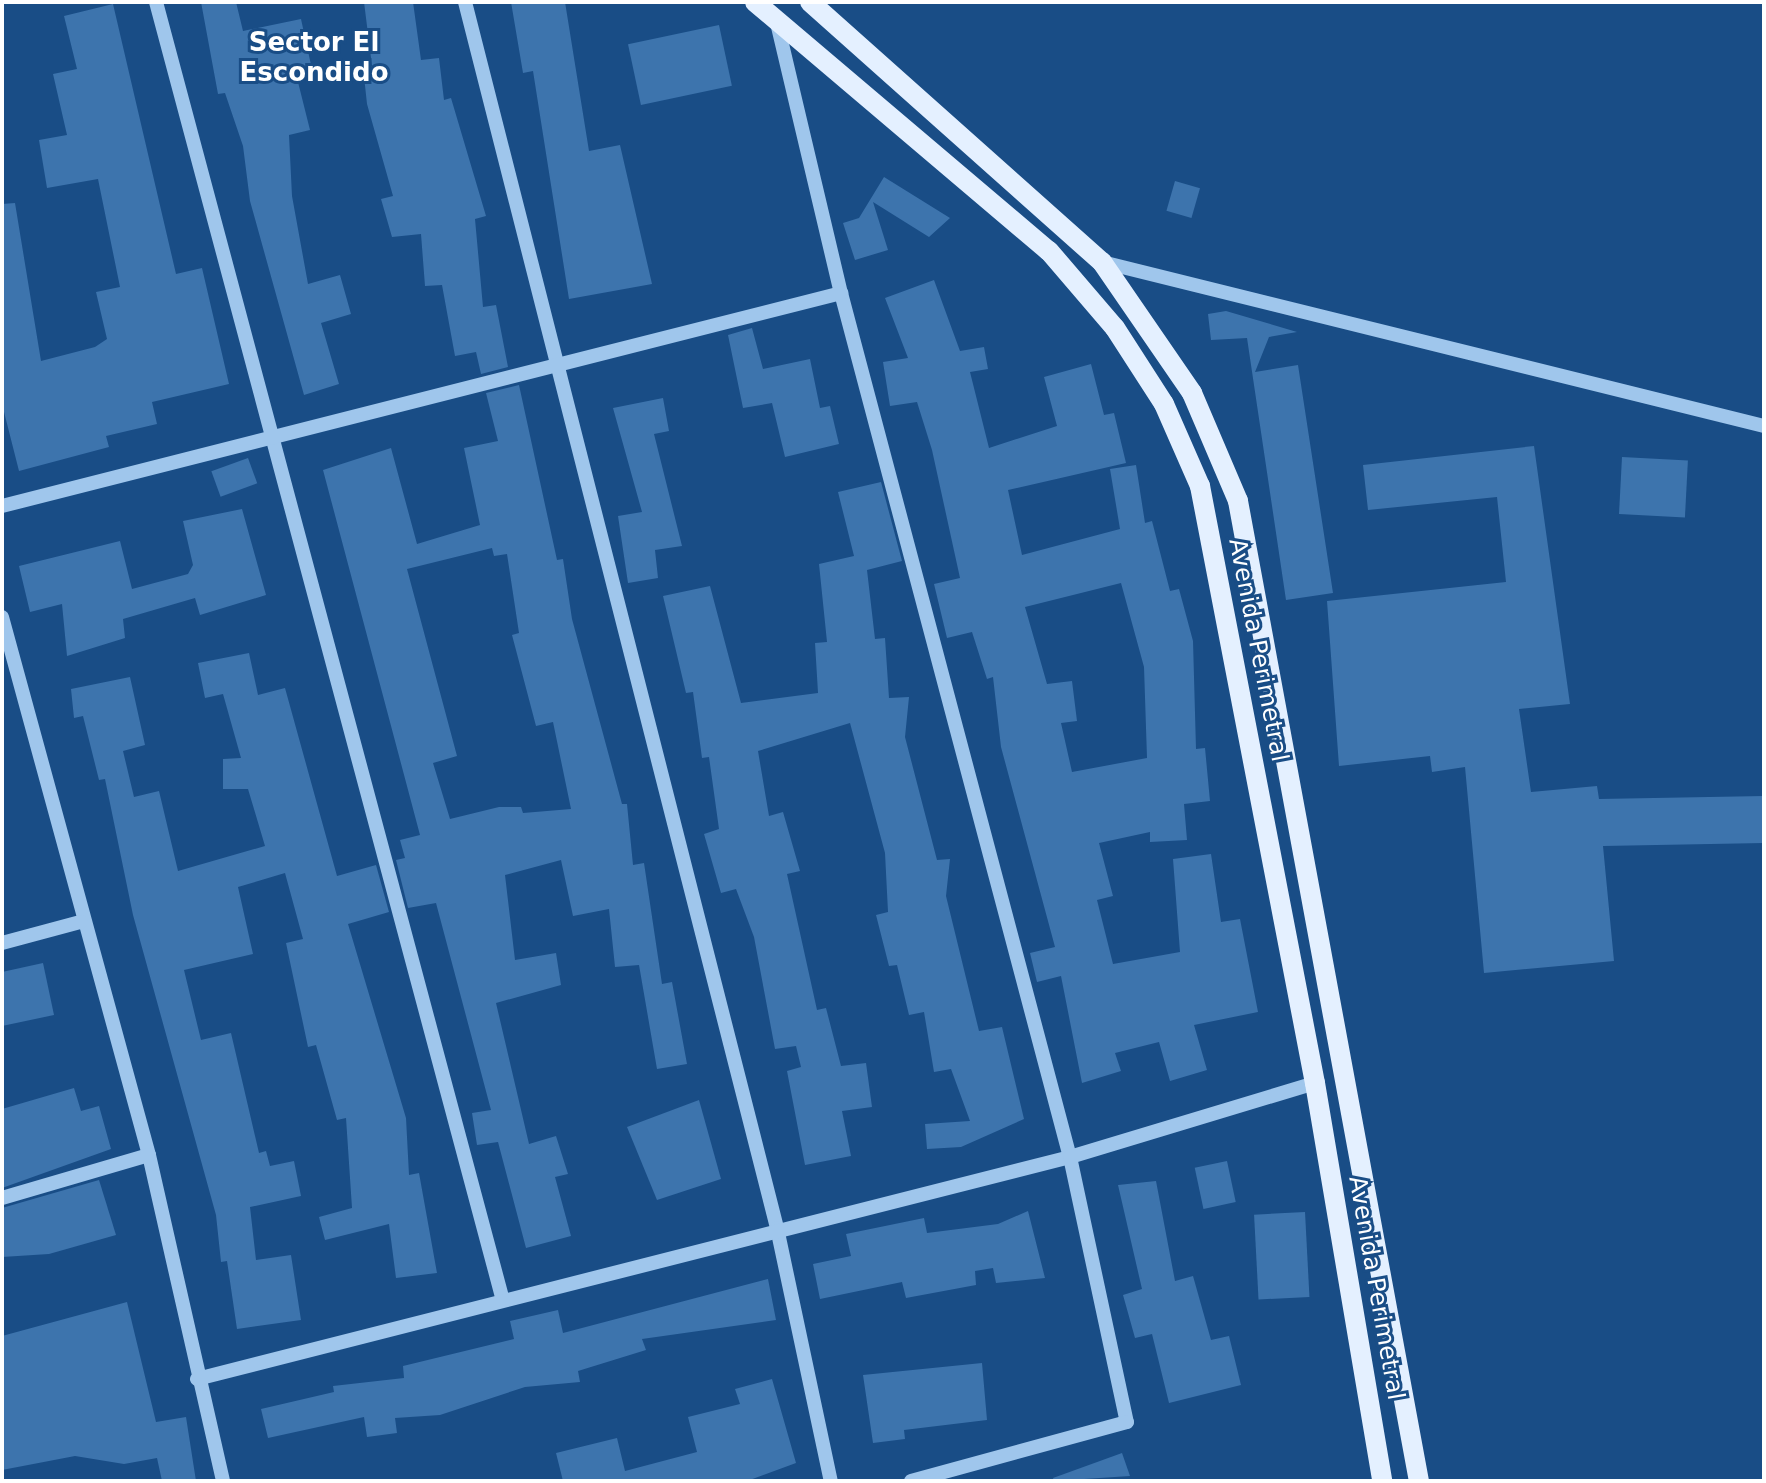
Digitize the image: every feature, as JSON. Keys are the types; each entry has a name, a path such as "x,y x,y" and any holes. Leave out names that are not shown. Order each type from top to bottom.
{"main road":[{"name":"Avenida Perimetral","path":"755,2 778,27 1049,251 1115,328 1164,404 1200,486 1315,1083 1382,1481"},
{"name":"Avenida Perimetral","path":"810,2 1102,262 1192,393 1238,501 1419,1481"}],"street":[{"path":"156,2 269,435 502,1297"},
{"path":"465,2 559,360 777,1228 831,1481"},
{"path":"778,27 841,293 1070,1157 1127,1422 911,1481"},
{"path":"1102,262 1764,426"},
{"path":"2,506 559,360 841,293"},
{"path":"2,617 80,922 149,1155 197,1379 223,1481"},
{"path":"2,943 80,922"},
{"path":"197,1379 502,1297 1070,1157 1315,1083"},
{"path":"2,1198 149,1155"}],"building":[{"path":"201,2 236,2 243,31 301,19 313,74 297,78 310,130 289,135 292,196 308,284 340,275 351,314 321,323 339,384 304,395 250,201 243,146 225,93 218,94"},
{"path":"364,2 413,2 421,60 439,58 444,100 451,98 486,216 475,219 483,307 496,305 508,367 481,374 476,352 455,356 442,285 425,286 421,234 392,237 381,199 393,196 367,104 363,67 372,66"},
{"path":"511,2 565,2 589,151 620,145 652,284 569,299 533,71 523,73"},
{"path":"113,4 176,274 202,268 229,384 152,402 157,424 106,436 109,447 19,471 2,404 2,204 15,203 41,361 95,347 107,339 96,292 120,287 98,179 47,188 39,140 67,135 53,74 77,69 64,16"},
{"path":"719,25 732,86 641,105 628,44"},
{"path":"884,177 950,218 929,237 873,202 888,250 855,260 843,223 859,218"},
{"path":"1175,181 1200,188 1191,218 1166,211"},
{"path":"934,280 960,351 984,347 988,369 970,372 989,448 1057,426 1044,377 1091,364 1104,415 1114,413 1126,463 1008,490 1022,555 1120,529 1110,469 1136,465 1145,523 1152,521 1170,591 1179,589 1193,641 1196,749 1205,748 1210,801 1184,804 1187,840 1150,842 1150,832 1099,843 1113,896 1097,900 1113,964 1180,952 1173,859 1211,854 1221,922 1240,919 1258,1012 1194,1025 1207,1070 1170,1081 1159,1042 1115,1053 1121,1071 1082,1083 1061,976 1037,982 1030,953 1055,947 1001,747 993,677 987,679 972,632 947,638 934,584 960,578 932,450 917,402 890,406 883,362 908,358 885,298","holes":["1121,583 1144,667 1147,758 1072,772 1061,723 1077,721 1072,681 1047,684 1025,607"]},
{"path":"1226,311 1297,332 1269,337 1255,372 1298,365 1333,593 1286,600 1247,338 1211,340 1208,314"},
{"path":"752,328 763,369 810,359 820,408 830,406 839,444 785,457 772,403 743,408 728,335"},
{"path":"519,385 557,560 563,559 572,619 622,804 627,804 633,865 644,863 662,984 672,982 687,1064 657,1069 639,965 615,967 609,909 573,916 561,860 505,875 515,960 556,953 561,985 496,1003 529,1144 556,1136 568,1174 555,1177 571,1236 526,1248 498,1142 477,1145 472,1113 491,1110 436,903 408,908 396,860 405,858 400,840 420,835 323,470 391,448 417,544 480,525 464,448 498,441 486,393","holes":["492,548 494,556 507,554 519,633 512,635 536,726 553,722 571,809 523,813 521,807 499,807 450,819 433,763 457,756 407,569"]},
{"path":"663,398 669,431 654,434 682,546 655,550 658,578 628,583 618,516 642,512 613,408"},
{"path":"1534,446 1570,704 1519,709 1531,792 1597,786 1599,799 1764,796 1764,843 1603,846 1614,961 1484,973 1465,767 1432,772 1430,756 1339,766 1327,601 1506,582 1497,497 1368,510 1363,465"},
{"path":"1622,457 1688,460 1685,517 1619,514"},
{"path":"248,458 257,483 221,497 211,471"},
{"path":"881,482 902,561 867,570 875,639 885,638 889,698 909,697 905,737 937,860 950,859 946,896 979,1031 1002,1027 1024,1119 961,1147 927,1149 925,1124 970,1121 951,1069 934,1072 924,1012 909,1015 897,965 889,966 876,915 888,912 885,853 850,723 758,751 769,816 783,812 800,871 787,874 817,1010 826,1008 841,1066 866,1063 872,1107 842,1111 851,1156 805,1165 787,1071 801,1067 796,1046 775,1049 754,937 736,889 721,893 704,834 719,829 709,757 702,758 693,692 686,693 663,596 710,586 741,703 818,693 815,643 827,642 819,564 854,556 838,492"},
{"path":"242,509 266,595 200,615 195,598 123,619 125,638 67,656 62,604 30,612 19,566 120,541 132,589 188,574 193,565 183,521"},
{"path":"249,653 258,695 285,688 337,876 376,865 389,912 348,924 406,1118 409,1175 419,1173 437,1273 396,1278 389,1224 325,1240 319,1217 352,1208 346,1118 337,1120 316,1045 308,1047 286,943 303,939 285,873 238,887 253,954 184,970 201,1040 231,1033 259,1153 266,1151 270,1166 294,1161 301,1196 250,1207 256,1260 291,1255 301,1320 237,1329 227,1261 221,1262 216,1215 133,915 105,779 99,780 83,716 74,718 71,689 130,677 145,745 123,751 134,797 159,791 178,871 265,846 248,789 223,789 223,759 241,758 223,694 205,698 198,663"},
{"path":"43,963 54,1015 2,1026 2,972"},
{"path":"74,1088 81,1111 99,1106 111,1149 2,1188 2,1109"},
{"path":"699,1100 721,1179 657,1200 627,1127"},
{"path":"1227,1161 1236,1202 1203,1209 1195,1168"},
{"path":"99,1180 116,1235 49,1254 2,1257 2,1208"},
{"path":"1156,1181 1175,1281 1193,1276 1211,1340 1229,1336 1241,1385 1169,1403 1152,1334 1135,1338 1123,1295 1142,1289 1118,1185"},
{"path":"1028,1211 1045,1278 996,1283 993,1268 975,1271 976,1285 906,1298 902,1282 820,1299 813,1264 851,1256 846,1234 924,1218 927,1233 998,1224"},
{"path":"1305,1212 1309,1297 1259,1300 1254,1215"},
{"path":"768,1279 776,1320 642,1339 646,1350 578,1371 580,1382 525,1387 440,1415 395,1418 397,1433 367,1437 364,1417 268,1438 261,1409 334,1392 333,1386 404,1378 403,1366 514,1339 510,1321 558,1310 563,1333"},
{"path":"127,1302 156,1422 186,1417 196,1481 162,1481 157,1458 124,1464 75,1456 2,1470 2,1336"},
{"path":"982,1363 987,1420 904,1430 905,1439 873,1443 863,1375"},
{"path":"772,1379 796,1463 747,1481 563,1481 556,1453 617,1438 625,1471 697,1452 688,1417 740,1404 735,1389"},
{"path":"1122,1453 1130,1476 1054,1481 1053,1478"}],"district":[{"name":"Sector El Escondido","path":"314,58"}]}
